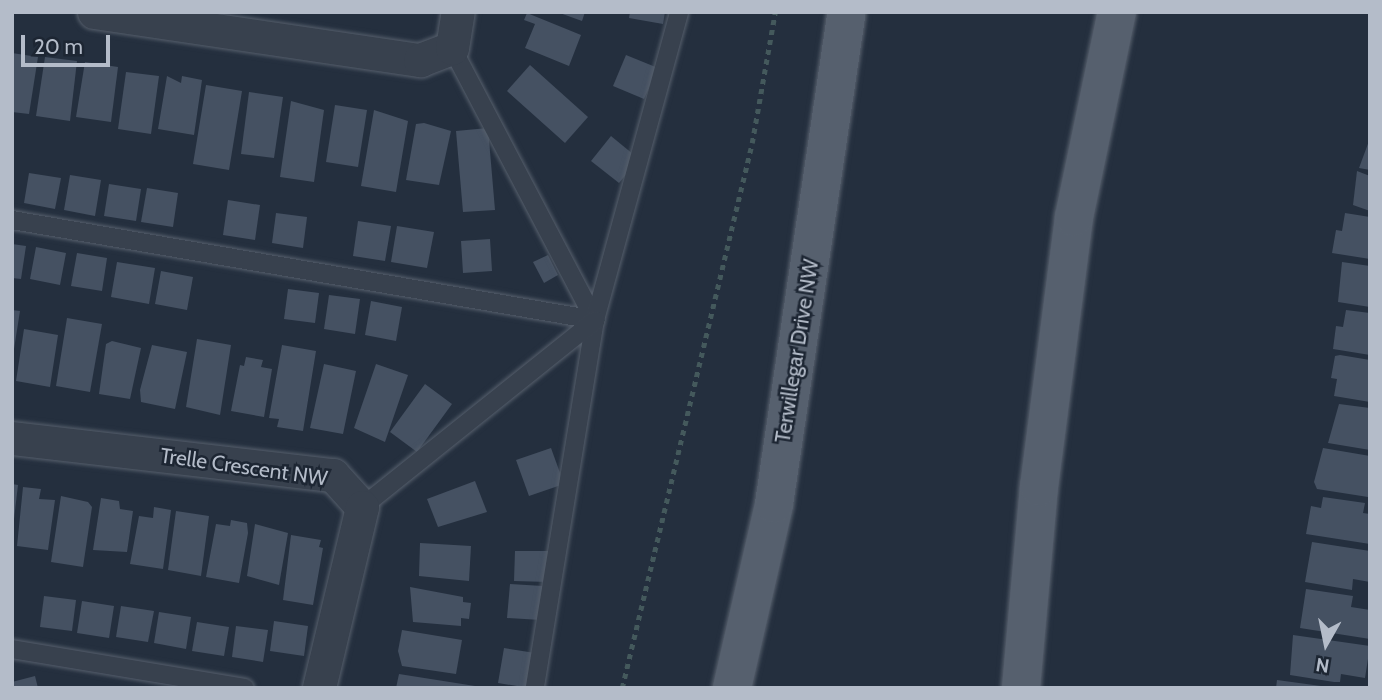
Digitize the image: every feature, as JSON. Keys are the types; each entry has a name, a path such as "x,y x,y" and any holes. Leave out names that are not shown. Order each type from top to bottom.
{"main road":[{"name":"Terwillegar Drive NW","path":"732,688 774,504 847,12"},
{"path":"1021,688 1040,487 1074,216 1117,12"}],"street":[{"path":"94,12 420,60 452,48 458,12"},
{"name":"Trelle Crescent NW","path":"12,438 333,475 362,507"},
{"path":"318,688 362,507"}],"lane":[{"path":"535,688 595,320 679,12"},
{"path":"452,48 595,320"},
{"path":"12,220 595,320"},
{"path":"362,507 595,320"},
{"path":"12,649 245,688"}],"path":[{"path":"622,688 752,143 775,12"}],"building":[{"path":"557,12 585,12 582,21"},
{"path":"630,12 665,12 663,24 629,18"},
{"path":"527,13 581,35 569,66 525,48 535,24 524,20"},
{"path":"12,53 38,57 29,114 12,112"},
{"path":"626,55 658,68 644,99 613,86"},
{"path":"45,57 77,61 70,121 36,116"},
{"path":"85,62 118,67 111,122 76,117"},
{"path":"530,65 588,117 565,143 507,91"},
{"path":"126,72 159,76 151,134 118,129"},
{"path":"167,76 181,83 182,76 202,80 194,135 158,129"},
{"path":"206,85 242,91 229,170 193,164"},
{"path":"249,92 283,97 274,158 241,154"},
{"path":"291,101 324,110 314,182 280,177"},
{"path":"335,105 367,110 358,167 326,162"},
{"path":"374,110 408,121 396,192 361,186"},
{"path":"424,123 451,131 439,185 406,180 416,124"},
{"path":"488,128 495,210 463,212 456,131"},
{"path":"611,136 639,159 619,183 591,161"},
{"path":"1370,141 1370,170 1359,168"},
{"path":"1357,171 1370,176 1370,211 1353,205"},
{"path":"29,173 61,178 55,209 24,203"},
{"path":"70,175 101,180 95,216 64,210"},
{"path":"109,184 141,189 136,221 104,216"},
{"path":"147,188 178,193 173,227 141,222"},
{"path":"228,200 260,205 255,240 223,235"},
{"path":"276,213 307,217 303,248 272,243"},
{"path":"1345,213 1370,217 1370,259 1332,253 1336,230 1342,231"},
{"path":"358,221 391,226 385,261 353,256"},
{"path":"397,226 434,232 427,268 391,262"},
{"path":"490,239 492,271 463,273 461,241"},
{"path":"12,244 26,246 21,279 12,278"},
{"path":"36,247 66,253 60,285 30,279"},
{"path":"77,253 107,258 102,291 71,286"},
{"path":"548,255 558,275 544,283 533,262"},
{"path":"117,262 155,268 149,304 111,297"},
{"path":"1342,262 1370,266 1370,307 1338,302"},
{"path":"161,271 193,277 187,310 155,304"},
{"path":"288,289 319,293 315,323 284,319"},
{"path":"329,295 360,299 355,334 324,329"},
{"path":"371,301 402,307 396,341 365,335"},
{"path":"12,310 20,311 14,349 12,349"},
{"path":"1346,310 1370,313 1370,355 1333,349 1336,326 1343,327"},
{"path":"67,318 102,324 90,392 56,386"},
{"path":"24,329 58,335 50,387 16,381"},
{"path":"197,339 231,345 220,415 186,407"},
{"path":"112,341 141,348 130,399 99,394 106,344"},
{"path":"152,345 187,352 175,409 141,402 140,390"},
{"path":"282,345 316,351 303,431 277,427 279,419 269,418"},
{"path":"1335,356 1370,360 1370,402 1334,396 1337,379 1331,378"},
{"path":"246,357 263,360 261,367 272,369 264,417 231,411 240,365 244,366"},
{"path":"324,364 356,371 343,434 310,428"},
{"path":"376,364 408,375 385,442 354,428"},
{"path":"425,384 452,404 417,452 390,432"},
{"path":"1339,404 1370,408 1370,450 1328,443"},
{"path":"551,448 564,484 529,496 516,460"},
{"path":"1323,448 1370,456 1368,497 1317,489 1314,482"},
{"path":"475,481 487,512 438,527 427,499"},
{"path":"12,484 18,485 14,519 12,519"},
{"path":"23,487 41,489 39,499 55,500 48,550 17,546"},
{"path":"61,496 88,502 92,507 83,567 51,562"},
{"path":"1323,497 1365,503 1363,513 1370,514 1370,544 1306,534 1311,506 1321,508"},
{"path":"101,498 119,501 120,509 133,511 127,552 93,550"},
{"path":"154,507 171,510 163,569 130,564 139,516 153,518"},
{"path":"176,511 209,516 201,576 168,570"},
{"path":"231,520 247,523 248,533 239,583 206,577 216,524 230,526"},
{"path":"255,524 288,533 279,585 247,576"},
{"path":"291,535 321,540 319,547 323,548 313,605 283,600"},
{"path":"1312,542 1370,551 1370,582 1353,579 1352,590 1305,582"},
{"path":"420,543 471,546 469,581 419,576"},
{"path":"515,551 549,551 548,582 514,581"},
{"path":"510,584 543,586 541,620 507,618"},
{"path":"410,587 463,597 463,602 471,603 469,619 461,618 461,626 413,622"},
{"path":"1306,589 1353,596 1351,607 1370,610 1370,639 1300,628"},
{"path":"44,596 76,600 72,631 40,627"},
{"path":"82,601 114,606 109,638 77,633"},
{"path":"121,606 154,611 148,642 116,637"},
{"path":"159,612 191,617 186,649 154,643"},
{"path":"274,621 308,626 304,656 270,651"},
{"path":"197,622 229,627 224,656 192,651"},
{"path":"236,626 268,630 263,662 232,657"},
{"path":"402,630 462,640 456,674 402,666 398,651"},
{"path":"1293,635 1370,646 1365,678 1341,674 1340,682 1334,682 1290,675"},
{"path":"504,648 535,653 529,688 498,683"},
{"path":"399,674 475,686 396,688"},
{"path":"35,676 38,688 12,688 12,682"},
{"path":"1277,680 1321,686 1276,688"}]}
